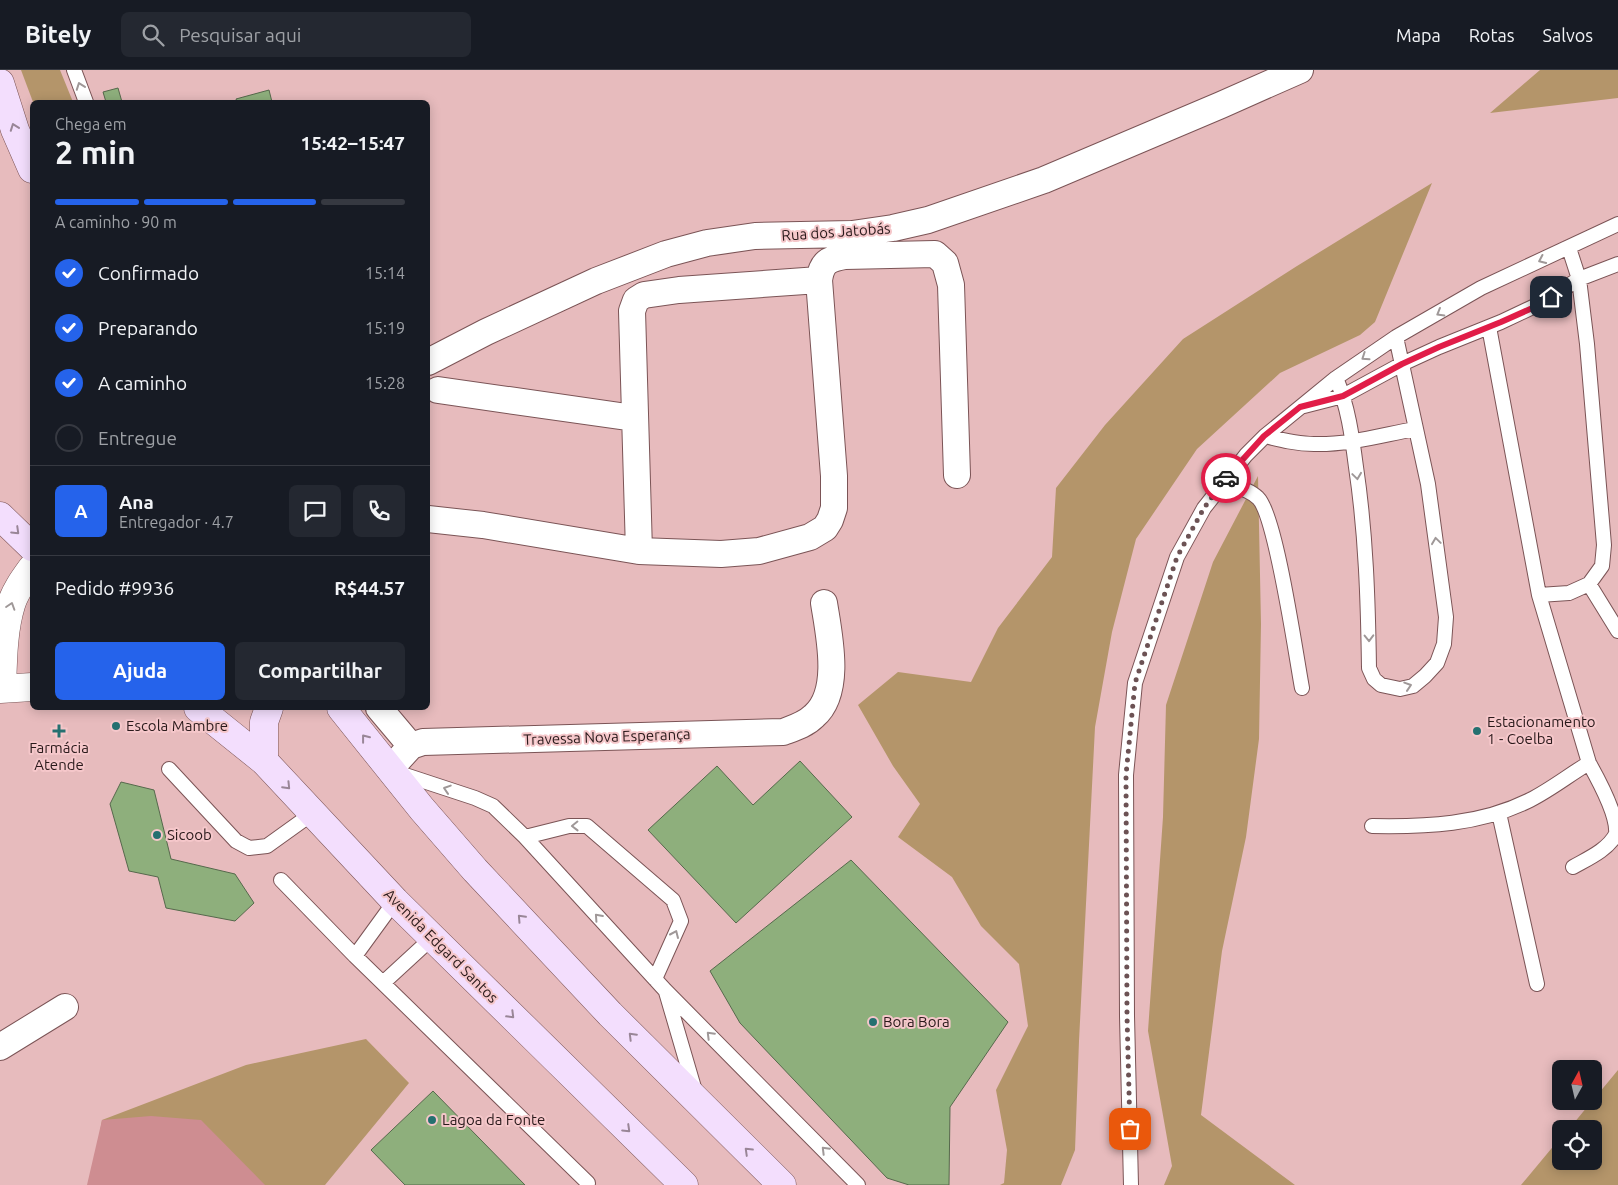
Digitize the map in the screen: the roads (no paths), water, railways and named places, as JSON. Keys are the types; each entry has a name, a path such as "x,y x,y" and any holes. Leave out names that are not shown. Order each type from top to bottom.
{"main road":[{"path":"0,83 15,130 30,164"},
{"path":"0,516 30,545"},
{"name":"Avenida Edgard Santos","path":"199,710 264,761 396,901 684,1185"},
{"path":"264,761 264,722 268,710"},
{"path":"343,710 422,809 496,891 610,1014 782,1185"}],"street":[{"name":"Rua dos Jatobás","path":"430,361 486,332 596,281 666,254 706,243 755,236 852,234 893,228 928,220 1044,180 1300,70"},
{"path":"430,519 483,525 639,551 721,554 758,551 810,537 825,528 834,508 834,476 819,280 821,269 827,261 832,258 845,256 935,254 945,263 951,285 957,475"},
{"path":"639,551 632,311 636,300 644,295 679,290 819,280"},
{"path":"438,390 634,418"},
{"path":"30,571 11,603 7,622 1,689 30,688"},
{"name":"Travessa Nova Esperança","path":"411,746 423,742 783,732 802,725 816,715 824,702 830,684 830,640 824,603"},
{"path":"381,710 411,746 390,770"},
{"path":"0,1047 65,1007"}],"lane":[{"path":"74,70 85,100"},
{"path":"1131,1185 1127,1016 1126,775 1135,683 1177,557 1204,508 1223,482 1264,436 1336,378 1396,337 1481,288 1618,224"},
{"path":"1539,595 1569,593 1589,584 1602,566 1604,544 1589,363 1579,279 1569,248"},
{"path":"1300,407 1343,396 1402,364 1537,306 1579,279 1618,264"},
{"path":"1489,328 1539,595 1589,763 1613,805 1617,820 1617,833 1610,842 1596,854 1573,867"},
{"path":"1336,378 1343,396 1352,440 1362,521 1367,589 1369,668 1374,679 1382,686 1400,689 1413,686 1437,663 1444,644 1446,616 1428,484 1396,337"},
{"path":"1264,436 1294,443 1316,444 1415,429"},
{"path":"1223,482 1251,493 1259,498 1264,507 1273,532 1302,688"},
{"path":"1589,584 1618,631"},
{"path":"1372,826 1451,824 1499,813 1530,800 1589,763"},
{"path":"169,769 236,841 249,848 267,846 313,813"},
{"path":"390,770 475,798 493,806 525,837 665,990 858,1185"},
{"path":"1499,813 1537,984"},
{"path":"525,837 569,826 587,826 673,900 681,921 655,979"},
{"path":"281,880 355,956 588,1184"},
{"path":"355,956 396,901"},
{"path":"383,983 433,937"},
{"path":"665,990 698,1102"}],"place":[{"name":"Escola Mambre","path":"116,726"},
{"name":"Farmácia Atende","path":"59,731"},
{"name":"Estacionamento 1 - Coelba","path":"1477,731"},
{"name":"Sicoob","path":"157,835"},
{"name":"Bora Bora","path":"873,1022"},
{"name":"Lagoa da Fonte","path":"432,1120"}]}
